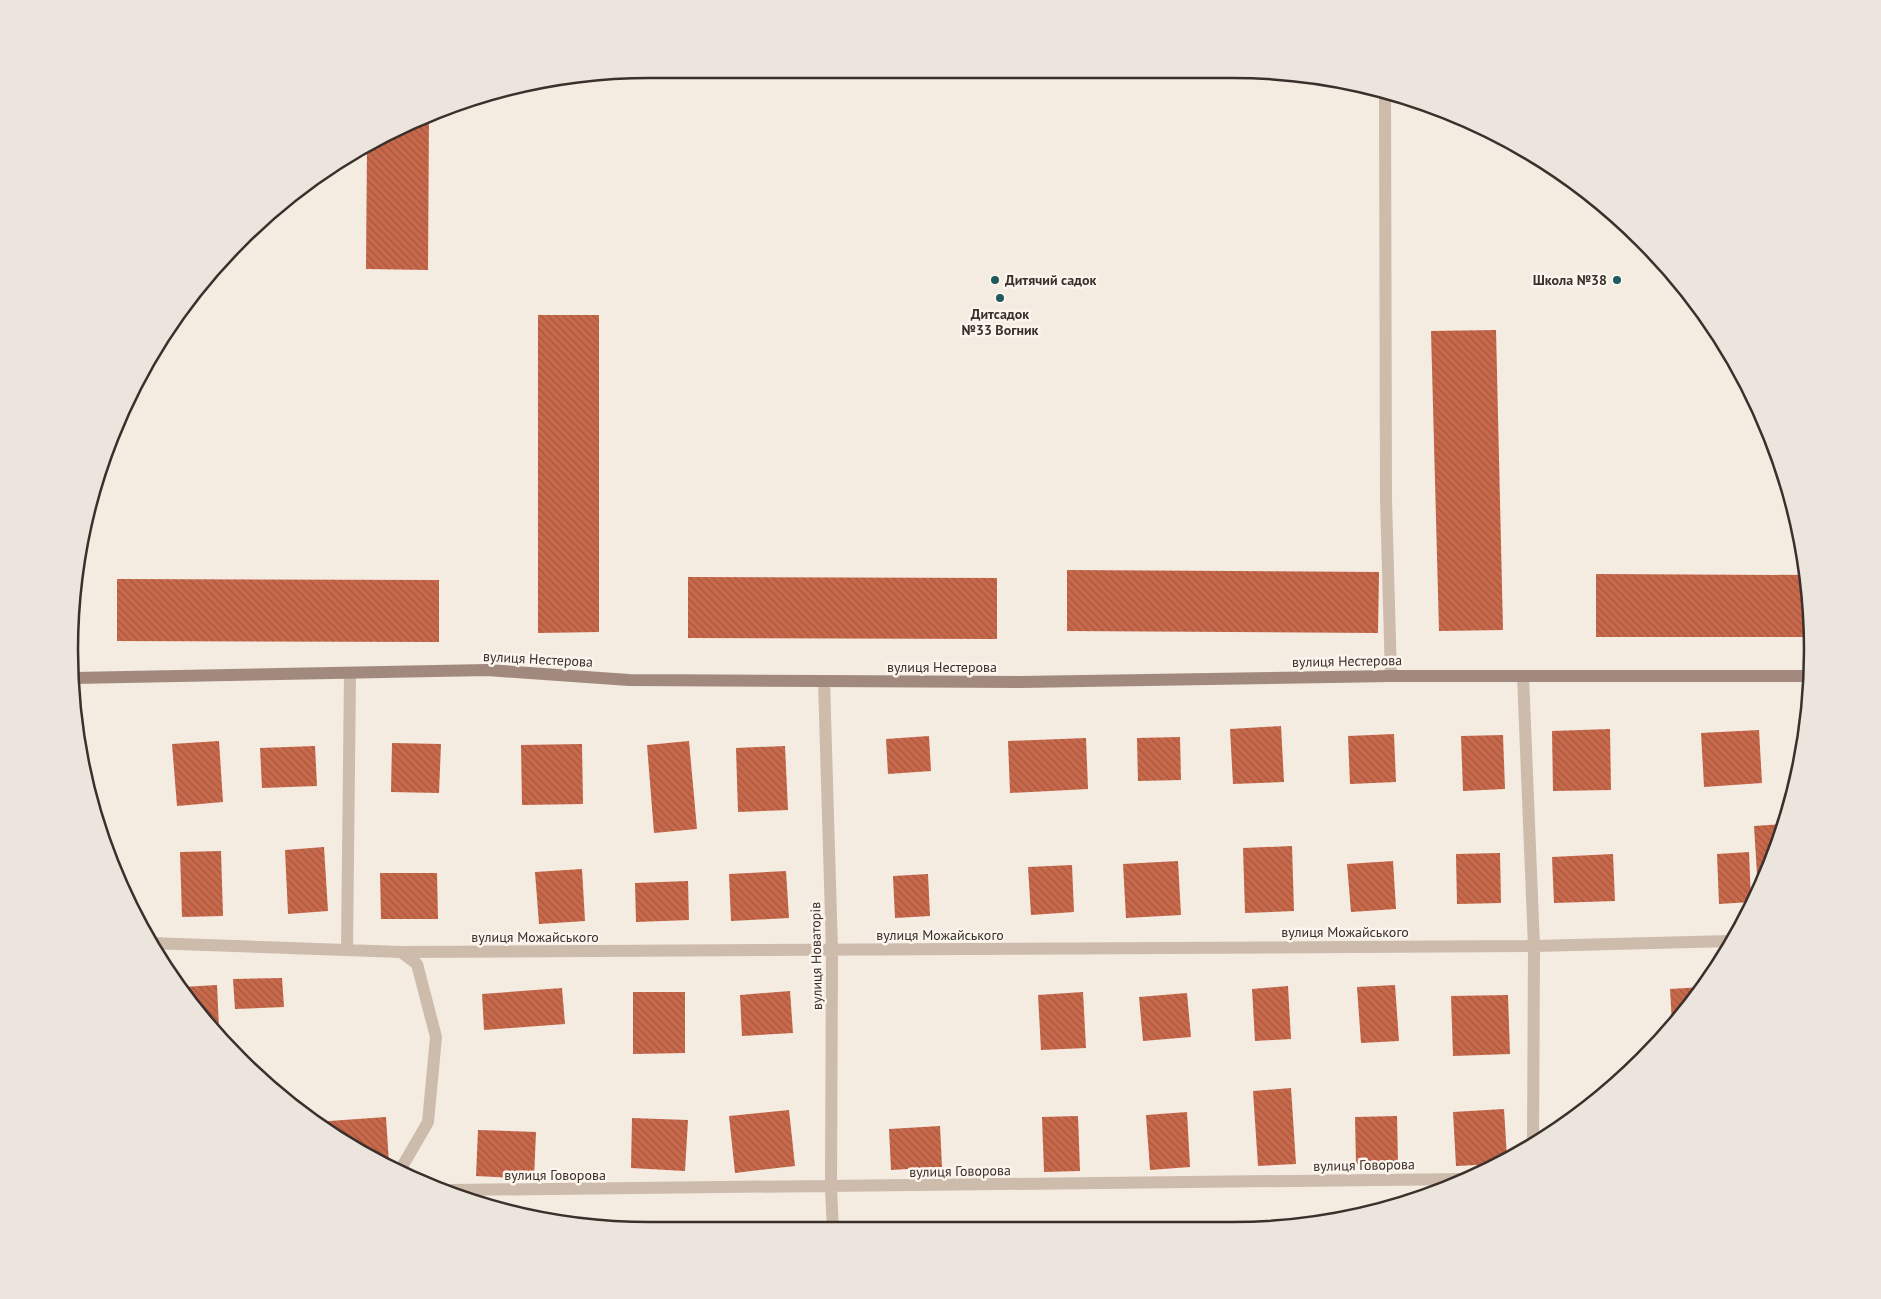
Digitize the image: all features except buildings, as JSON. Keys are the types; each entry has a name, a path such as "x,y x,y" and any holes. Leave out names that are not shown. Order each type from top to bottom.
{"street":[{"path":"1385,99 1386,499 1391,676"},
{"name":"вулиця Нестерова","path":"79,678 487,670 629,680 1021,682 1391,676 1803,676"},
{"path":"347,950 350,673"},
{"path":"1523,676 1534,946 1533,1135"},
{"name":"вулиця Новаторів","path":"824,681 832,951 831,1187 833,1222"},
{"name":"вулиця Можайського","path":"159,943 401,952 1534,946 1724,941"},
{"path":"401,952 417,964 436,1037 428,1122 403,1166"},
{"name":"вулиця Говорова","path":"463,1190 1447,1179"}],"place":[{"name":"Дитячий садок","path":"995,280"},
{"name":"Школа №38","path":"1617,280"},
{"name":"Дитсадок №33 Вогник","path":"1000,298"}]}
